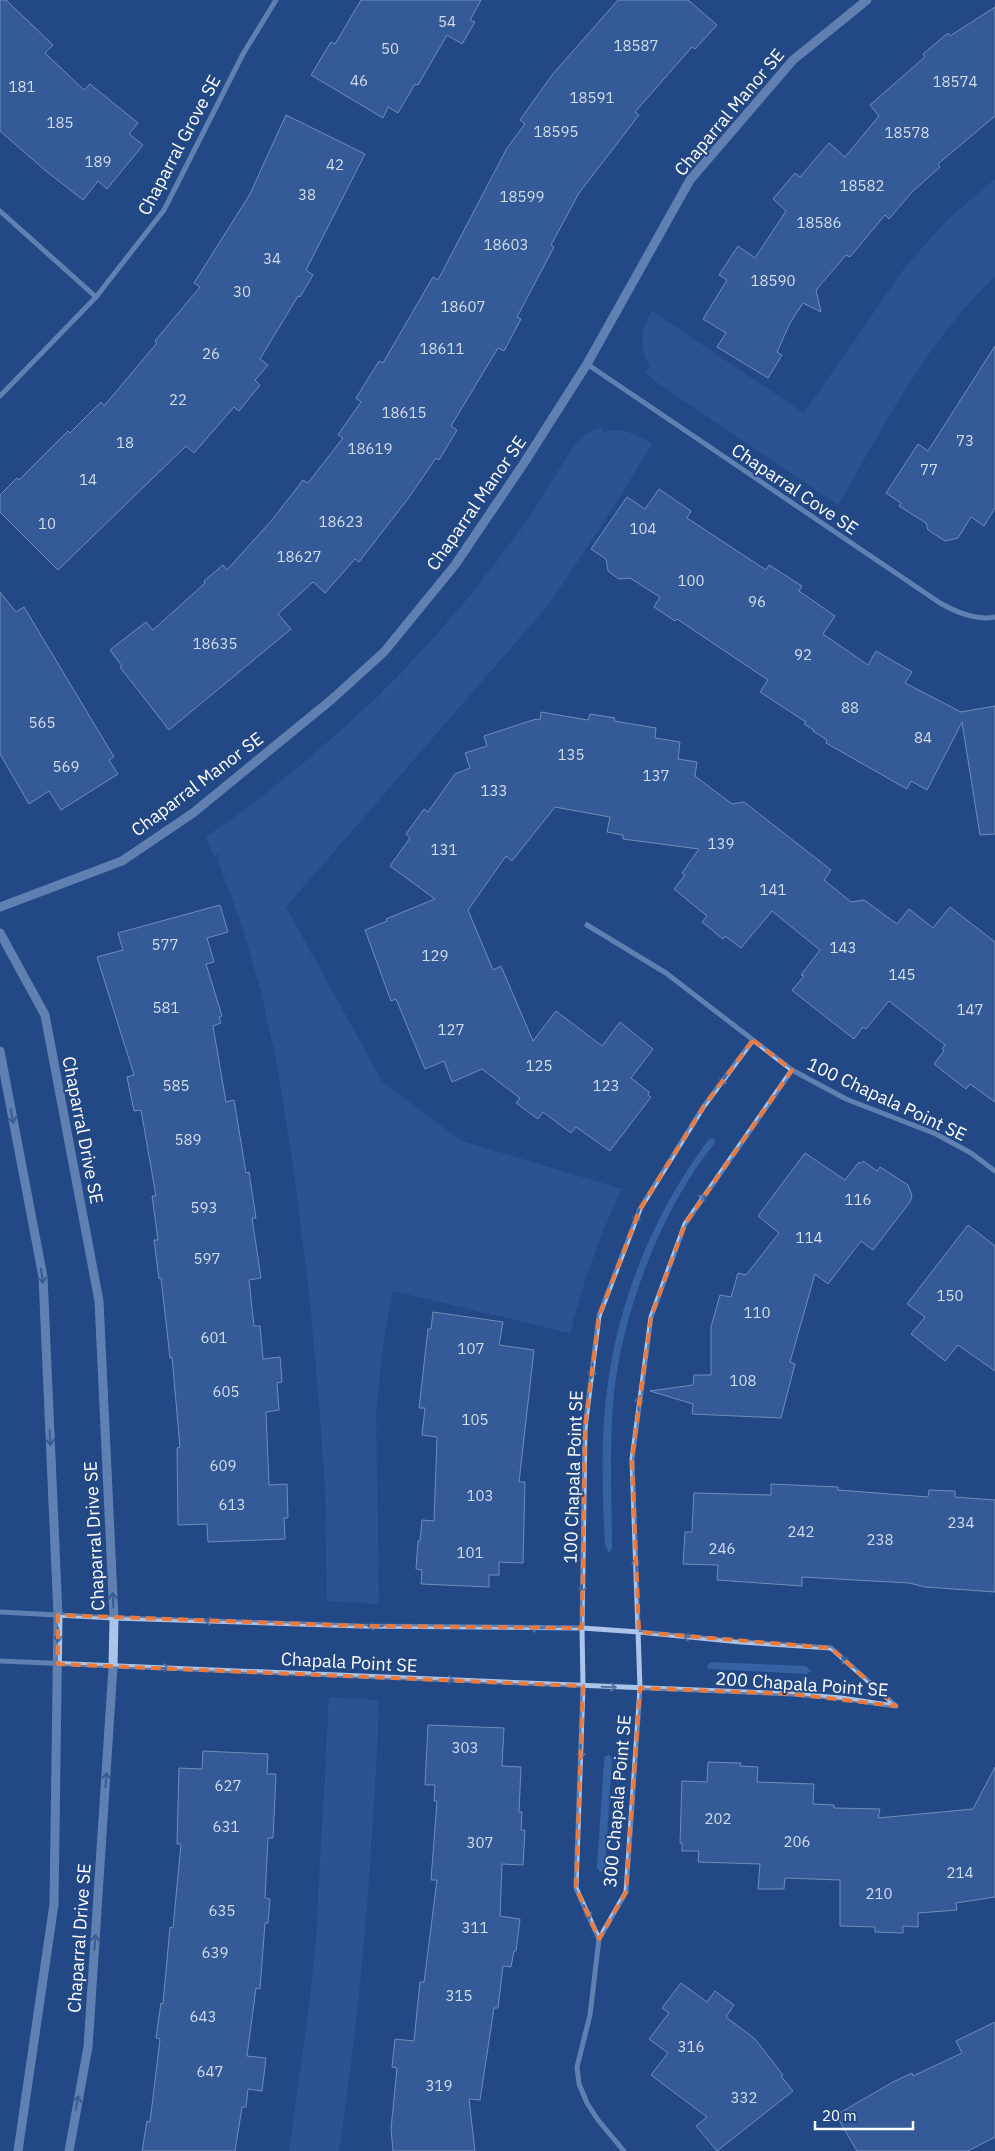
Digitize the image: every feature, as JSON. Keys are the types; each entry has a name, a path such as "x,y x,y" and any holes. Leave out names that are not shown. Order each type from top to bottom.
{"street":[{"name":"Chaparral Grove SE","path":"0,396 96,297 164,210 243,54 276,0"},
{"name":"Chaparral Manor SE","path":"0,907 122,861 192,813 331,700 384,652 455,565 524,463 587,364 690,180 793,60 867,0"},
{"path":"0,211 96,297"},
{"name":"Chaparral Cove SE","path":"587,364 940,603 957,612 979,618 995,617"},
{"name":"100 Chapala Point SE","path":"587,925 666,973 792,1070 846,1099 936,1134 971,1153 995,1170"},
{"name":"Chaparral Drive SE","path":"0,932 45,1015 99,1301 114,1618 113,1667 88,2047 68,2151"},
{"name":"100 Chapala Point SE","path":"582,1628 585,1428 599,1316 640,1209 704,1106 753,1040"},
{"name":"Chaparral Drive SE","path":"0,1051 43,1277 58,1615 54,1904 18,2151"},
{"name":"100 Chapala Point SE","path":"638,1632 632,1459 650,1317 685,1224 792,1070"},
{"name":"Chapala Point SE","path":"0,1612 114,1618 360,1626 582,1628 638,1632"},
{"path":"582,1628 583,1686"},
{"path":"638,1632 640,1688"},
{"name":"200 Chapala Point SE","path":"638,1632 831,1648 896,1706 841,1698 792,1694 640,1688"},
{"name":"Chapala Point SE","path":"0,1661 640,1688"},
{"name":"300 Chapala Point SE","path":"583,1686 576,1888 599,1939"},
{"name":"300 Chapala Point SE","path":"624,2151 598,2120 587,2103 579,2084 577,2067 596,1983 599,1939 626,1892 640,1688"}],"highlighted area":[{"path":"753,1040 792,1070 685,1224 651,1317 632,1459 639,1632 831,1648 896,1706 792,1694 640,1688 626,1892 599,1939 576,1888 583,1686 58,1664 58,1615 360,1626 582,1628 585,1428 599,1316 640,1209 704,1106"}],"shaded area":[{"path":"995,179 995,276 947,329 927,357 890,414 838,505 656,382 645,372 650,366 642,346 642,339 645,325 652,311 804,413 906,266 947,220"},
{"path":"602,427 603,432 617,430 629,432 652,444 606,519 549,604 286,907 382,1081 462,1141 622,1189 592,1260 570,1333 393,1291 384,1338 376,1414 379,1604 327,1601 325,1489 310,1302 294,1172 278,1070 261,991 242,926 217,858 219,856 217,854 214,856 206,837 290,774 329,741 368,706 404,669 473,591 512,541 537,506 575,444 587,434"},
{"path":"709,1139 715,1140 715,1143 695,1170 660,1233 633,1303 624,1338 613,1406 611,1459 612,1547 611,1551 608,1552 605,1545 602,1466 603,1435 608,1382 624,1308 636,1272 668,1203 687,1170"},
{"path":"712,1662 806,1666 811,1671 807,1674 709,1669 707,1666"},
{"path":"329,1697 379,1700 365,1926 354,2038 339,2151 289,2151 310,1999 316,1937"},
{"path":"609,1755 612,1759 605,1868 604,1871 600,1872 597,1867 604,1761 605,1756"}],"building":[{"path":"0,0 6,0 53,45 45,53 84,90 90,84 138,123 129,134 143,145 107,189 98,181 83,200 0,131"},
{"path":"361,0 481,0 470,20 475,22 462,44 447,35 418,85 415,84 398,113 388,107 383,118 311,75 331,42 335,44"},
{"path":"618,0 688,0 717,25 695,49 692,47 635,112 639,115 579,193 551,245 554,247 517,317 521,319 504,351 498,348 451,426 457,430 439,460 436,458 410,496 359,562 355,559 325,593 313,582 278,614 291,629 169,730 120,667 122,666 110,650 146,622 153,630 223,565 227,570 272,520 303,480 308,483 343,438 338,435 361,402 356,398 379,361 383,363 433,277 438,280 507,148 525,124 520,120 552,75"},
{"path":"995,7 995,116 938,164 940,167 912,192 889,219 885,215 850,257 846,255 816,290 821,312 803,303 790,323 777,352 782,355 768,378 717,347 726,333 703,319 727,280 719,275 738,246 755,258 786,211 773,199 795,173 800,177 829,143 845,157 879,116 870,105 925,57 923,54 948,33 950,36"},
{"path":"286,115 365,154 306,270 313,275 260,359 268,365 255,380 260,385 239,411 234,407 194,453 186,446 58,570 0,512 0,495 17,478 19,480 68,431 70,433 101,402 104,406 157,343 155,341 200,287 194,283 250,194"},
{"path":"995,346 995,508 984,526 971,517 958,538 945,541 928,530 926,523 899,506 901,503 886,493 918,444 928,451"},
{"path":"659,489 691,511 687,518 766,570 769,565 802,586 799,591 835,616 823,634 868,665 876,651 912,672 905,683 961,712 995,706 995,834 980,835 962,722 927,790 911,781 907,789 826,743 827,740 804,724 806,722 760,692 768,680 677,619 675,621 654,607 660,597 630,578 619,579 608,571 606,559 591,549 627,497 645,509"},
{"path":"0,592 16,612 24,607 114,757 109,760 118,774 61,810 49,791 29,804 0,754"},
{"path":"541,712 588,720 590,714 615,718 614,721 656,728 655,738 680,742 678,759 697,762 695,776 732,804 744,802 831,870 824,880 851,902 864,900 897,924 909,909 933,928 950,907 995,942 995,1102 970,1084 966,1089 934,1064 944,1051 942,1049 945,1045 889,1001 866,1029 863,1027 854,1039 799,996 792,990 804,976 801,975 820,950 772,911 741,948 725,936 723,939 702,922 707,916 674,889 685,875 682,873 699,849 623,839 623,835 607,832 610,817 555,807 512,861 506,856 468,910 493,970 501,966 533,1041 556,1011 602,1046 620,1022 653,1049 631,1078 649,1092 648,1095 651,1097 610,1151 576,1127 571,1133 543,1112 538,1119 516,1103 520,1098 482,1069 452,1082 444,1061 425,1069 396,999 391,1001 365,930 387,921 386,919 435,899 390,866 410,838 406,834 424,809 428,812 455,774 470,768 465,753 487,746 484,736 536,719 540,720"},
{"path":"220,905 228,932 207,938 214,962 206,964 222,1016 219,1017 221,1023 213,1026 226,1102 234,1100 246,1173 249,1172 256,1218 252,1218 261,1278 249,1280 254,1326 260,1326 263,1359 280,1357 282,1382 277,1383 279,1410 266,1412 269,1485 287,1484 288,1518 284,1518 285,1539 208,1542 207,1524 178,1525 177,1448 180,1447 172,1357 170,1358 161,1278 159,1279 154,1240 158,1240 152,1196 156,1196 141,1110 134,1111 127,1077 134,1075 97,957 123,950 118,933"},
{"path":"805,1153 845,1180 859,1162 861,1164 863,1161 877,1171 880,1167 908,1185 912,1195 910,1202 873,1250 861,1241 828,1284 815,1274 790,1362 795,1364 781,1418 692,1414 693,1404 650,1391 693,1385 694,1375 711,1375 711,1327 720,1295 731,1297 738,1273 746,1275 779,1233 758,1216"},
{"path":"968,1225 995,1246 995,1371 958,1345 945,1361 911,1334 925,1317 907,1304"},
{"path":"433,1312 503,1322 499,1345 534,1350 519,1482 525,1482 523,1563 499,1562 499,1575 489,1575 489,1587 421,1584 422,1570 416,1569 422,1520 434,1521 437,1437 422,1435 425,1408 419,1408 428,1329 431,1329"},
{"path":"771,1484 838,1487 838,1490 928,1497 929,1490 955,1491 955,1497 995,1500 995,1592 925,1587 909,1583 802,1577 802,1586 717,1580 718,1565 683,1564 685,1532 692,1532 694,1493 771,1495"},
{"path":"428,1725 504,1728 502,1766 521,1767 519,1812 522,1812 521,1830 525,1830 523,1865 502,1864 500,1916 520,1919 516,1951 514,1951 511,1967 503,1966 498,2008 494,2008 480,2100 469,2099 475,2151 393,2151 391,2129 397,2068 392,2067 395,2039 414,2041 420,1982 424,1982 437,1880 431,1880 437,1801 434,1801 435,1785 425,1785"},
{"path":"203,1751 268,1754 267,1774 276,1774 273,1838 268,1838 265,1898 270,1899 268,1923 265,1923 260,1989 256,1988 247,2056 266,2058 262,2091 248,2089 246,2107 242,2107 235,2151 142,2151 147,2121 150,2122 160,2039 156,2038 161,2003 163,2004 170,1927 173,1928 181,1844 177,1844 179,1768 202,1769"},
{"path":"708,1762 741,1763 740,1766 758,1767 757,1782 814,1784 813,1804 834,1805 834,1808 880,1809 878,1818 973,1809 995,1767 995,1897 956,1903 957,1910 918,1913 918,1927 903,1926 903,1933 875,1932 875,1927 840,1926 840,1880 785,1878 784,1889 758,1889 760,1864 698,1862 699,1851 682,1851 682,1843 680,1843 682,1781 707,1782"},
{"path":"681,1983 707,2002 715,1991 734,2005 726,2017 755,2039 793,2091 717,2151 696,2126 707,2117 651,2075 668,2053 649,2039 669,2013 662,2008"},
{"path":"995,2022 995,2137 968,2151 857,2151 836,2115 893,2082 912,2073 913,2076 962,2053 956,2041"}]}
